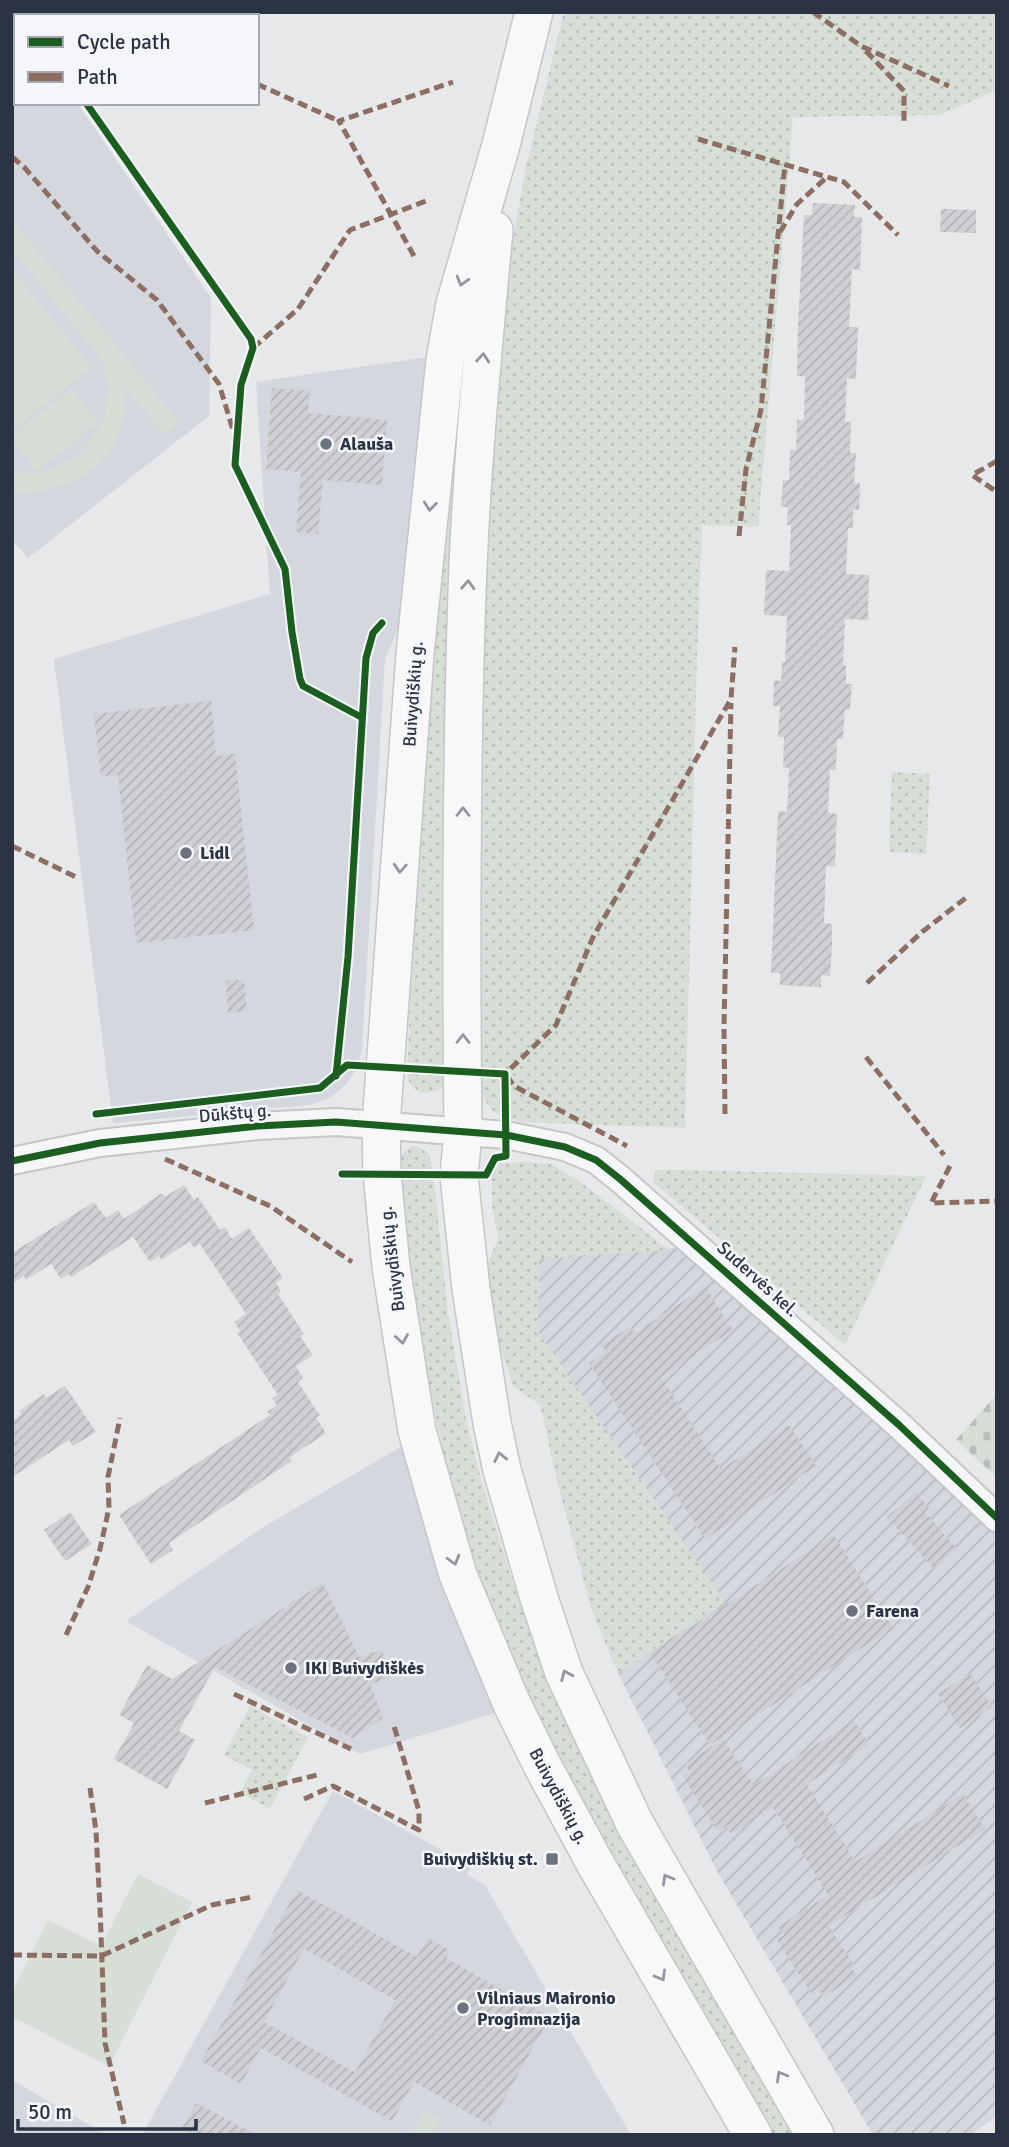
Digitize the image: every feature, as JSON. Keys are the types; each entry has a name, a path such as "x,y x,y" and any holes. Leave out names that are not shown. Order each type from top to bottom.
{"main road":[{"name":"Buivydiškių g.","path":"534,12 501,145 455,304 445,360 415,654 381,1125 390,1267 416,1432 458,1575 510,1702 595,1863 753,2135"},
{"name":"Buivydiškių g.","path":"501,145 472,492 467,593 463,1132 459,1176 471,1289 492,1423 502,1470 564,1673 635,1824 815,2135"}],"street":[{"name":"Dūkštų g.","path":"12,1161 100,1143 258,1126 336,1122 463,1132"},
{"name":"Sudervės kel.","path":"463,1132 506,1135 565,1147 596,1160 890,1417 997,1518"}],"shaded area":[{"path":"12,12 15,12 14,105 78,105 211,298 209,416 28,558 12,540"},
{"path":"428,357 402,619 385,659 362,1051 356,1069 346,1085 329,1098 310,1105 113,1123 54,659 270,594 256,382"},
{"path":"687,1247 997,1534 997,2116 971,2135 873,2135 718,1873 618,1673 724,1602 538,1332 539,1258"},
{"path":"406,1444 448,1588 495,1713 360,1754 126,1621 265,1526"},
{"path":"333,1791 471,1866 467,1875 485,1885 631,2135 142,2135"},
{"path":"12,2080 107,2135 12,2135"}],"green space":[{"path":"65,12 143,14 66,14"},
{"path":"564,12 997,12 997,90 939,115 793,117 758,527 702,525 685,1128 521,1122 495,1112 479,1089 480,633 503,295 526,167"},
{"path":"12,220 179,422 164,434 127,390 121,428 104,459 78,479 47,490 30,492 12,492 12,472 47,471 79,454 95,435 103,420 109,386 101,358 12,250"},
{"path":"476,257 447,1079 437,1090 425,1093 414,1088 407,1075 417,846 434,594"},
{"path":"12,269 91,367 12,430"},
{"path":"71,389 98,422 37,471 12,440 12,435"},
{"path":"892,772 930,774 926,854 889,852"},
{"path":"417,1146 429,1154 433,1172 448,1314 466,1419 481,1480 511,1576 546,1669 800,2135 773,2135 549,1743 496,1618 464,1531 450,1481 422,1346 399,1163 405,1151"},
{"path":"499,1164 551,1164 586,1186 669,1250 539,1259 538,1332 725,1602 618,1673 591,1608 540,1405 513,1386 500,1346 485,1270 498,1239 492,1205 492,1171"},
{"path":"657,1170 926,1176 845,1345 653,1182"},
{"path":"997,1394 997,1478 956,1440"},
{"path":"250,1706 308,1737 270,1809 240,1793 252,1770 224,1755"},
{"path":"138,1874 192,1902 109,2066 12,2017 12,1992 48,1920 101,1946"},
{"path":"424,2111 440,2119 431,2135 411,2135"}],"building":[{"path":"813,203 855,205 854,217 862,217 860,270 852,269 849,327 858,327 856,379 847,378 845,422 851,422 850,453 856,453 854,483 860,483 859,510 853,509 853,528 848,528 846,574 869,575 868,620 845,619 843,665 846,665 846,684 852,684 850,710 845,709 843,739 837,739 836,770 830,770 828,813 837,814 835,866 826,866 824,923 832,924 832,946 830,976 821,975 821,987 780,985 780,973 771,973 778,811 787,812 789,768 783,767 784,737 778,737 780,706 773,706 774,680 781,681 782,662 785,662 787,616 764,615 766,570 789,571 791,525 787,525 788,507 781,507 783,480 789,480 790,450 796,450 797,420 804,420 805,376 797,376 798,324 804,215 812,215"},
{"path":"941,209 976,210 976,233 940,232"},
{"name":"Alauša","path":"272,388 310,391 308,413 387,420 382,485 323,480 318,534 296,532 301,472 266,469"},
{"name":"Lidl","path":"211,701 216,756 235,754 254,930 136,943 118,775 101,777 94,714"},
{"path":"244,980 247,1011 228,1013 226,981"},
{"path":"184,1185 194,1200 198,1197 220,1230 225,1227 232,1239 249,1228 283,1278 276,1283 281,1291 278,1294 304,1334 300,1336 313,1355 296,1366 303,1378 298,1382 320,1416 316,1418 326,1433 290,1457 292,1461 169,1543 173,1550 151,1564 119,1515 270,1415 267,1412 277,1405 272,1398 278,1395 237,1333 240,1331 234,1322 246,1314 200,1244 194,1248 190,1241 161,1260 159,1256 150,1262 133,1237 71,1277 69,1274 61,1279 51,1264 26,1280 24,1276 12,1284 12,1253 94,1202 106,1218 118,1210 124,1219 162,1193 165,1197"},
{"path":"705,1287 733,1330 661,1377 721,1469 789,1425 816,1466 705,1539 589,1363 606,1352 601,1345 630,1327 635,1333"},
{"path":"65,1386 96,1432 73,1446 69,1440 12,1477 12,1421 21,1415 19,1411 44,1394 46,1398"},
{"path":"916,1492 929,1508 925,1512 957,1549 934,1569 887,1517"},
{"path":"70,1512 92,1544 65,1561 44,1530"},
{"path":"834,1535 893,1628 710,1745 650,1653"},
{"name":"IKI Buivydiškės","path":"323,1583 359,1657 382,1650 391,1677 370,1684 383,1718 353,1738 215,1667 179,1731 195,1740 167,1789 114,1759 134,1723 119,1715 147,1665 172,1679"},
{"path":"970,1673 992,1707 960,1728 938,1694"},
{"path":"854,1720 869,1745 807,1784 855,1862 963,1794 985,1829 829,1926 854,1965 851,1967 857,1975 824,1997 818,1988 811,1993 777,1940 784,1935 778,1927 828,1895 773,1807 731,1834 726,1826 718,1831 683,1777 690,1773 685,1764 723,1739 754,1785"},
{"name":"Vilniaus Maironio Progimnazija","path":"297,1890 417,1957 428,1938 451,1951 446,1958 550,2017 490,2125 414,2082 392,2121 261,2048 241,2084 201,2061","holes":["304,1949 395,2000 355,2072 264,2022"]},
{"path":"196,2103 256,2135 194,2135 182,2128"}],"marked path":[{"path":"80,12 85,14"},
{"path":"813,12 861,46 949,86"},
{"path":"866,51 904,91 904,124"},
{"path":"414,256 339,121 453,82"},
{"path":"259,85 339,121"},
{"path":"698,139 844,182 898,235"},
{"path":"12,157 24,167 97,251 157,300 219,384 233,430"},
{"path":"739,536 746,469 761,410 785,164"},
{"path":"780,232 797,204 827,177"},
{"path":"253,348 298,309 350,230 426,201"},
{"path":"997,461 972,475 997,492"},
{"path":"498,1073 505,1074 556,1025 593,937 731,699 735,647"},
{"path":"725,1114 724,1027 731,703"},
{"path":"12,846 76,877"},
{"path":"867,983 922,932 967,897"},
{"path":"866,1057 944,1155"},
{"path":"507,1076 514,1086 627,1146"},
{"path":"165,1159 270,1206 352,1262"},
{"path":"950,1166 931,1203 997,1201"},
{"path":"66,1635 88,1587 100,1549 109,1508 108,1477 120,1418"},
{"path":"234,1694 351,1749"},
{"path":"304,1799 333,1786 419,1830 419,1811 394,1726"},
{"path":"205,1803 317,1775"},
{"path":"90,1788 96,1831 105,2043 124,2124"},
{"path":"12,1955 101,1956 212,1905 252,1897"}],"cycle path":[{"path":"87,105 251,339 253,348 241,385 235,465 285,569 292,632 303,686 361,717"},
{"path":"336,1076 348,957 366,658 373,633 382,623"},
{"path":"96,1114 320,1088 347,1065 505,1074 506,1156 495,1158 486,1175 342,1174"},
{"path":"12,1161 100,1143 258,1126 336,1122 506,1135 565,1147 596,1160 620,1179 899,1425 997,1518"}],"place":[{"name":"Alauša","path":"326,444"},
{"name":"Lidl","path":"186,853"},
{"name":"Farena","path":"852,1611"},
{"name":"IKI Buivydiškės","path":"291,1668"},
{"name":"Buivydiškių st.","path":"552,1859"},
{"name":"Vilniaus Maironio Progimnazija","path":"463,2008"}]}
